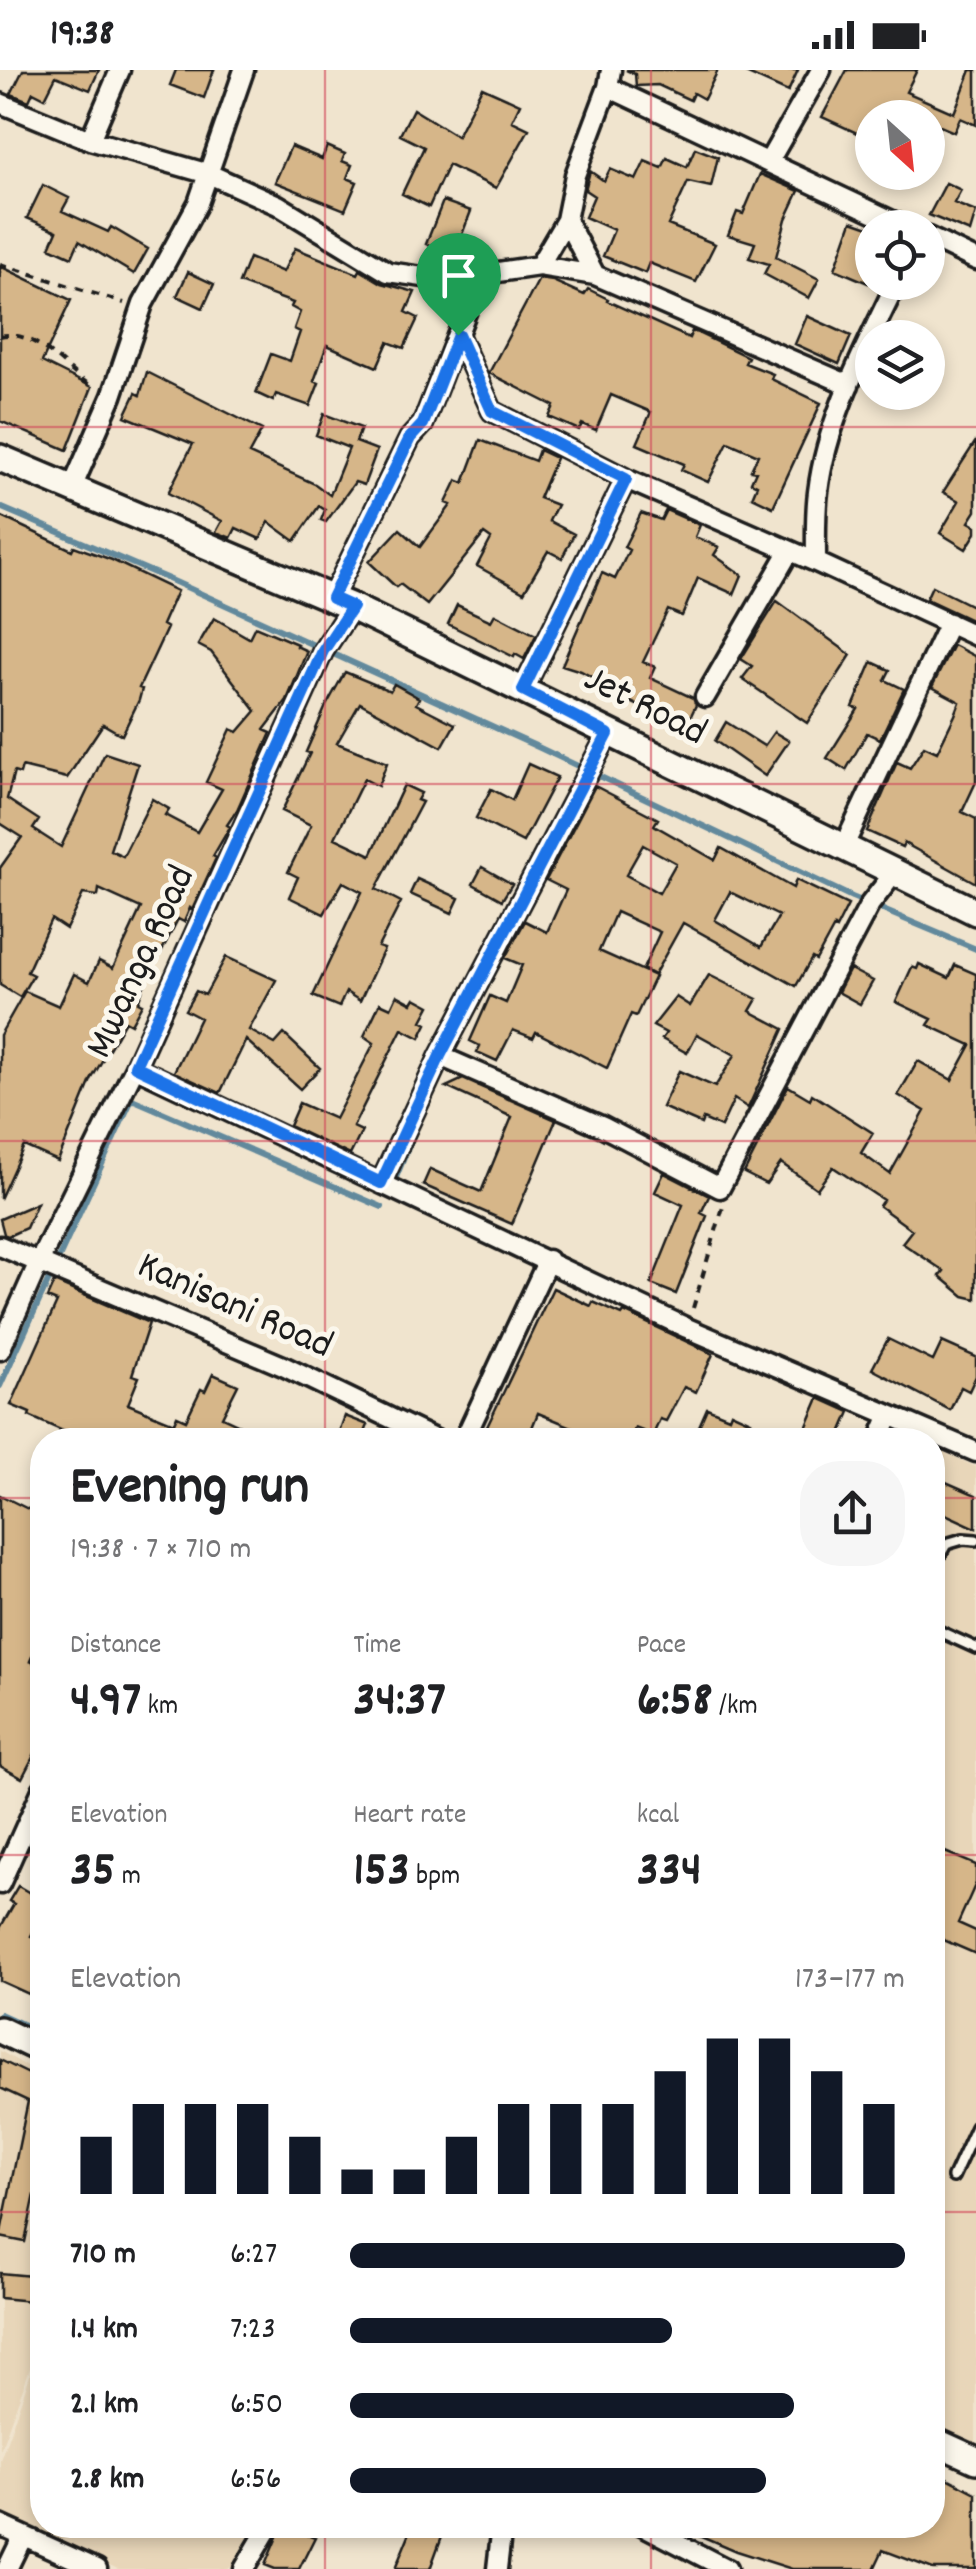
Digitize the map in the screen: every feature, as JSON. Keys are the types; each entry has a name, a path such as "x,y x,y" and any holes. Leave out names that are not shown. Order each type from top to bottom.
{"main road":[{"name":"Jet Road","path":"0,458 342,603 976,912"},
{"path":"0,2030 30,2044"},
{"path":"945,2446 976,2460"}],"street":[{"path":"90,140 120,70"},
{"path":"72,488 112,396 141,309 198,204 244,70"},
{"path":"769,162 821,70"},
{"path":"540,266 566,220 575,175 610,79 869,210"},
{"path":"0,103 90,140 208,174 278,205 388,272 444,280 540,266 595,275 849,385"},
{"path":"566,220 595,275"},
{"path":"945,245 976,260"},
{"name":"Mwanga Road","path":"0,1350 135,1066 323,651 410,438 423,424 481,274"},
{"path":"816,562 817,495 823,460 849,385 889,300"},
{"path":"458,335 492,411 626,479 976,636"},
{"path":"523,690 626,479"},
{"path":"706,697 789,552"},
{"path":"843,848 949,624"},
{"path":"381,1183 440,1056 608,734"},
{"path":"440,1056 603,1127 720,1188 870,904 895,872"},
{"path":"135,1066 687,1328 917,1428"},
{"name":"Kanisani Road","path":"0,1246 283,1366 411,1428"},
{"path":"470,1428 548,1260"},
{"path":"884,1428 890,1417"},
{"path":"945,1439 976,1452"},
{"path":"0,1884 30,1817"},
{"path":"0,2525 97,2569"},
{"path":"7,2569 24,2536"},
{"path":"244,2569 262,2538"},
{"path":"497,2569 501,2538"},
{"path":"667,2538 727,2569"}],"lane":[{"path":"945,1546 963,1539 976,1540"},
{"path":"945,1634 976,1648"},
{"path":"953,2177 976,2126"}],"path":[{"path":"0,264 141,309"},
{"path":"0,336 12,333 54,353 78,378 112,396"},
{"path":"687,1328 723,1208 720,1188"}],"shaded area":[{"path":"945,1453 976,1467 976,2443 945,2429"},
{"path":"0,2051 30,2068 30,2369 0,2450"},
{"path":"30,2376 30,2528 0,2514 0,2460"},
{"path":"51,2538 248,2538 239,2560 228,2569 118,2569"}],"building":[{"path":"23,70 99,70 90,90 56,76 45,98 33,92 29,101 11,94"},
{"path":"176,70 214,70 204,98 170,85"},
{"path":"626,70 718,70 704,99 693,93 690,100 658,85 636,86 635,74"},
{"path":"739,70 798,70 788,92"},
{"path":"847,70 917,70 906,92 924,100 855,100 855,132 822,117"},
{"path":"971,70 976,70 976,125 960,118 954,132 945,128 945,109 954,113"},
{"path":"482,87 520,104 512,121 529,129 496,188 448,165 429,207 402,194 424,147 400,135 413,109 457,136"},
{"path":"291,146 322,159 327,146 345,154 342,161 352,165 347,178 357,182 345,210 275,182"},
{"path":"695,148 718,157 711,187 688,182 668,225 715,244 696,282 649,263 645,273 603,256 614,230 585,217 594,196 585,190 590,171 604,181 610,169 636,180 645,161 662,168 667,158 687,167"},
{"path":"760,174 799,191 786,219 776,257 819,279 809,298 764,274 769,264 749,258 755,243 728,235 737,212 743,214"},
{"path":"43,185 69,198 62,211 108,232 111,227 148,249 134,274 79,241 72,257 50,247 57,231 27,218"},
{"path":"945,185 961,190 954,203 976,212 970,232 945,222 945,210 932,210"},
{"path":"443,201 471,211 452,261 436,255 438,249 426,244"},
{"path":"852,221 855,222 855,277 835,269"},
{"path":"295,248 415,292 406,312 418,318 404,348 388,342 377,367 327,345 310,406 276,394 273,401 256,393 271,354 290,361 300,332 294,329 300,312 291,307 293,303 239,283 249,258 283,272"},
{"path":"0,266 71,300 42,362 92,387 67,450 0,421"},
{"path":"188,272 214,284 203,308 177,296"},
{"path":"539,279 584,295 588,289 689,338 692,331 698,333 748,357 745,363 773,374 771,379 821,403 773,507 752,497 757,485 751,482 756,471 751,470 758,455 728,442 708,482 681,470 684,464 637,444 651,412 611,395 596,430 582,424 579,430 549,417 554,406 489,373"},
{"path":"807,316 851,336 839,364 795,344"},
{"path":"147,372 262,430 249,454 315,484 330,495 349,448 316,435 324,414 361,428 356,442 377,450 364,485 355,482 326,522 321,520 325,510 319,506 295,541 269,522 260,539 236,528 231,538 216,532 222,521 168,493 193,444 125,416 136,393 140,395"},
{"path":"480,440 535,461 539,450 556,458 539,498 557,505 549,521 574,534 562,558 548,551 524,592 477,566 491,539 484,534 427,605 400,584 396,587 369,562 400,529 420,547 451,505 446,503 457,480 464,483"},
{"path":"976,441 976,511 969,522 976,526 976,533 966,549 940,533 959,501 943,492"},
{"path":"666,510 700,525 695,537 719,547 714,555 742,575 734,594 698,578 682,616 668,610 643,662 655,667 650,678 693,698 696,705 685,728 616,695 618,692 581,671 562,665 602,573 615,579 629,550 624,547 641,513 661,520"},
{"path":"0,516 72,550 74,546 112,560 177,591 162,625 167,628 122,735 103,724 67,778 22,767 20,774 14,772 7,799 39,820 33,829 61,847 105,753 138,764 110,850 123,856 152,799 169,809 165,815 197,832 222,789 206,782 231,729 238,732 256,711 211,652 198,645 214,618 249,638 255,626 307,651 287,700 264,730 271,733 192,910 184,922 178,919 143,988 138,1002 142,1004 131,1024 125,1021 91,1080 58,1161 24,1146 0,1199 0,1035 25,991 59,1006 74,974 89,982 99,961 113,968 141,908 99,889 98,896 83,894 66,929 51,919 27,972 33,975 20,997 0,985 0,868 22,837 0,823"},
{"path":"932,586 976,608 973,621 926,599"},
{"path":"777,601 851,655 807,723 742,679 752,666 741,659"},
{"path":"457,605 491,621 495,614 536,635 524,659 448,624"},
{"path":"953,645 976,657 976,782 962,812 976,819 976,883 904,843 902,847 867,831 897,762 910,768 924,746 937,752 955,715 960,702 932,687"},
{"path":"872,662 890,670 885,680 904,689 880,739 867,733 846,770 827,758 858,709 853,707"},
{"path":"345,672 390,691 394,684 419,698 416,704 455,724 442,747 360,703 337,743 387,763 378,786 364,779 335,838 371,855 404,785 421,793 417,800 422,802 376,889 401,902 378,947 384,949 360,1001 346,992 339,1007 313,996 362,892 343,882 324,914 289,897 298,877 288,872 311,825 282,811 310,753 306,752 326,706"},
{"path":"726,722 764,746 774,732 789,741 765,776 715,741"},
{"path":"528,764 557,777 523,842 476,818 491,789 512,800"},
{"path":"595,786 658,819 654,825 715,860 721,848 793,888 796,880 848,905 796,986 683,923 654,975 643,969 660,932 616,912 599,951 655,976 636,1016 631,1014 607,1068 536,1032 533,1038 513,1030 497,1061 477,1052 480,1046 470,1041 490,996 506,1003 522,965 505,958 525,921 547,932 566,890 546,880","holes":["643,845 676,863 659,893 626,875","730,892 779,916 761,947 715,920"]},
{"path":"482,867 512,884 502,900 473,884"},
{"path":"417,879 459,898 452,913 410,894"},
{"path":"226,957 276,980 249,1030 275,1044 284,1034 320,1068 300,1089 246,1040 220,1093 174,1072 200,1018 185,1010 196,991 205,995"},
{"path":"919,964 949,978 955,965 976,974 976,1299 964,1296 940,1276 944,1271 902,1243 912,1230 879,1206 883,1200 833,1167 817,1189 781,1163 766,1184 744,1173 788,1086 810,1099 812,1094 873,1133 861,1153 890,1174 925,1111 898,1095 918,1061 952,1080 971,1045 928,1025 932,1019 896,1002 912,967 917,969"},
{"path":"850,969 873,981 860,1004 838,992"},
{"path":"709,975 757,999 750,1011 784,1029 748,1108 734,1099 721,1127 703,1119 701,1124 662,1107 679,1071 715,1087 735,1055 697,1034 687,1053 662,1039 666,1033 653,1026 676,997 690,1006"},
{"path":"397,995 430,1006 422,1021 427,1024 420,1038 402,1029 353,1127 362,1131 350,1155 289,1126 299,1103 335,1119 374,1043 364,1036 380,1003 391,1008"},
{"path":"463,1079 556,1120 512,1224 423,1185 430,1169 481,1192 512,1117 446,1087"},
{"path":"664,1173 709,1196 701,1213 707,1216 676,1294 651,1284 683,1205 655,1192"},
{"path":"37,1203 26,1228 4,1234 0,1219"},
{"path":"54,1282 149,1323 132,1375 139,1377 128,1404 174,1423 177,1416 186,1420 213,1374 238,1385 222,1417 246,1428 56,1428 11,1405 57,1302 47,1298"},
{"path":"553,1288 591,1306 593,1302 622,1315 624,1312 713,1354 696,1392 684,1387 666,1421 660,1419 656,1428 574,1428 538,1413 532,1428 486,1428"},
{"path":"888,1339 933,1361 942,1342 976,1357 976,1376 969,1391 961,1387 950,1410 872,1369"},
{"path":"819,1398 850,1412 843,1428 806,1428"},
{"path":"707,1408 751,1421 748,1428 698,1428"},
{"path":"345,1416 368,1425 367,1428 340,1428"},
{"path":"945,1482 976,1495 976,1528 945,1514"},
{"path":"0,1495 30,1510 30,1763 22,1778 0,1766"},
{"path":"945,1852 976,1865 976,1883 958,1923 976,1931 976,1954 945,1941"},
{"path":"18,1886 30,1893 30,1995 0,1981 0,1928 14,1904 9,1901"},
{"path":"0,2060 30,2075 30,2218 25,2242 0,2237 28,2101 0,2088"},
{"path":"0,2273 30,2276 30,2301 0,2298"},
{"path":"945,2477 976,2493 976,2569 933,2569 883,2550 874,2569 792,2569 706,2538 945,2538"},
{"path":"276,2538 314,2538 299,2569 265,2565"},
{"path":"408,2538 441,2538 430,2569 395,2569"}],"waterway":[{"path":"0,507 173,581 540,748 852,897 976,949"},
{"path":"0,1386 132,1099 382,1207"},
{"path":"392,1187 419,1121"},
{"path":"0,2014 30,2028"}],"route":[{"path":"458,335 492,411 626,479 523,690 608,734 440,1056 381,1183 135,1066 323,651 352,607 332,598 410,438 423,424 458,335"}]}
